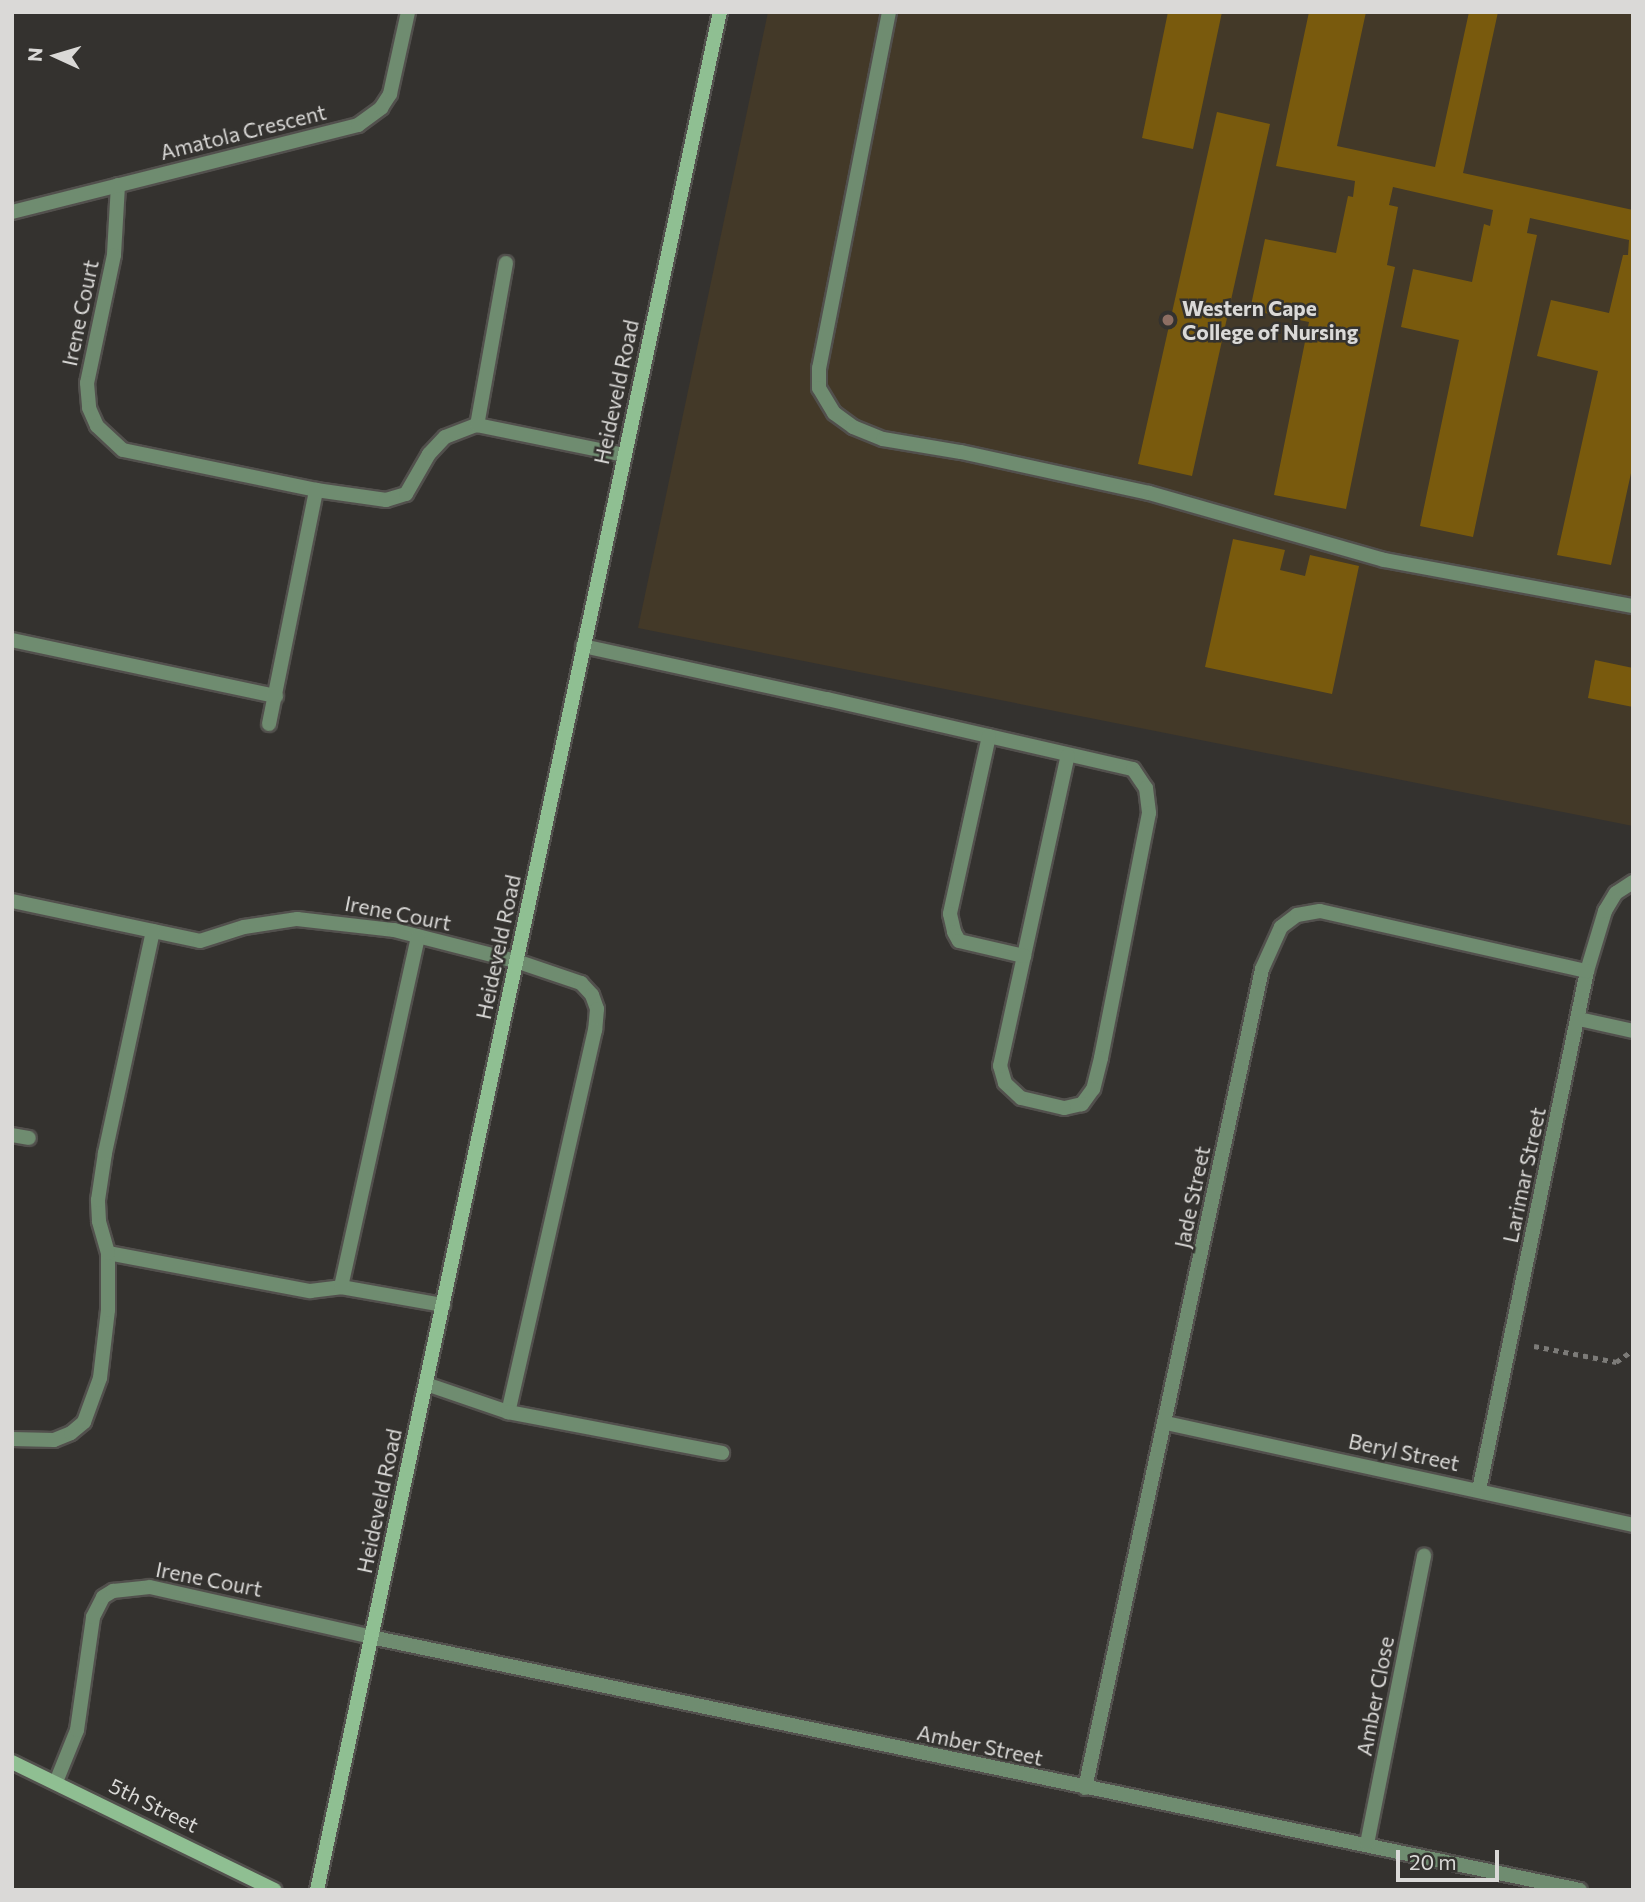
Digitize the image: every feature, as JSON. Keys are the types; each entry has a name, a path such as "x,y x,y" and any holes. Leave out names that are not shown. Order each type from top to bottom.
{"street":[{"name":"Amatola Crescent","path":"12,212 359,125 381,108 390,94 408,12"},
{"name":"Heideveld Road","path":"317,1890 720,12"},
{"path":"889,12 819,368 819,388 834,413 853,427 883,439 961,452 1149,493 1384,560 1633,606"},
{"name":"Irene Court","path":"117,185 114,255 87,383 89,408 97,426 110,441 139,456 316,490 386,500 398,499 413,484 429,453 438,443 453,433 477,425"},
{"path":"506,263 477,425 624,455"},
{"path":"269,724 316,490"},
{"path":"12,640 276,696"},
{"path":"583,646 1133,769 1146,788 1149,813 1101,1058 1093,1088 1082,1104 1064,1108 1021,1098 1005,1083 1000,1066 1068,755"},
{"path":"989,736 950,914 959,941 1024,956"},
{"name":"Larimar Street","path":"1479,1490 1587,971 1605,911 1616,893 1633,882"},
{"name":"Irene Court","path":"12,901 200,941 244,926 297,919 328,921 418,936 516,961 581,983 592,995 597,1009 595,1030 508,1412"},
{"name":"Jade Street","path":"1085,1788 1262,969 1280,927 1297,915 1320,911 1587,971"},
{"path":"12,1439 54,1440 71,1433 88,1413 106,1346 108,1253 99,1221 100,1188 153,931"},
{"path":"341,1287 418,936"},
{"path":"1579,1019 1633,1031"},
{"path":"12,1135 29,1138"},
{"path":"108,1253 310,1291 341,1287 443,1305"},
{"path":"426,1384 508,1412 722,1453"},
{"name":"Beryl Street","path":"1166,1423 1633,1525"},
{"name":"Amber Close","path":"1367,1844 1424,1556"},
{"name":"Irene Court","path":"56,1782 77,1730 93,1617 103,1597 113,1591 150,1587 372,1637"},
{"name":"Amber Street","path":"372,1637 1580,1890"},
{"name":"5th Street","path":"14,1766 56,1782 275,1890"}],"path":[{"path":"1510,1342 1616,1362 1633,1350"}],"shaded area":[{"name":"Western Cape College of Nursing","path":"768,12 1633,12 1633,826 638,628"}],"building":[{"path":"1168,12 1222,12 1193,149 1142,138"},
{"path":"1309,12 1366,12 1337,146 1435,167 1469,12 1498,12 1463,173 1633,210 1633,464 1611,565 1557,555 1598,371 1537,356 1551,300 1609,313 1623,255 1628,255 1629,240 1530,218 1527,233 1537,235 1473,537 1420,526 1459,340 1401,327 1413,269 1472,282 1484,224 1490,226 1493,210 1393,187 1389,205 1398,207 1387,265 1395,267 1346,509 1274,495 1309,322 1250,310 1265,239 1336,253 1348,196 1353,197 1355,181 1276,166"},
{"path":"1217,112 1270,124 1192,476 1138,464"},
{"path":"1233,539 1285,550 1280,570 1305,576 1310,555 1359,566 1332,694 1205,667"},
{"path":"1595,660 1633,668 1633,707 1588,698"}],"place":[{"name":"Western Cape College of Nursing","path":"1168,320"}]}
